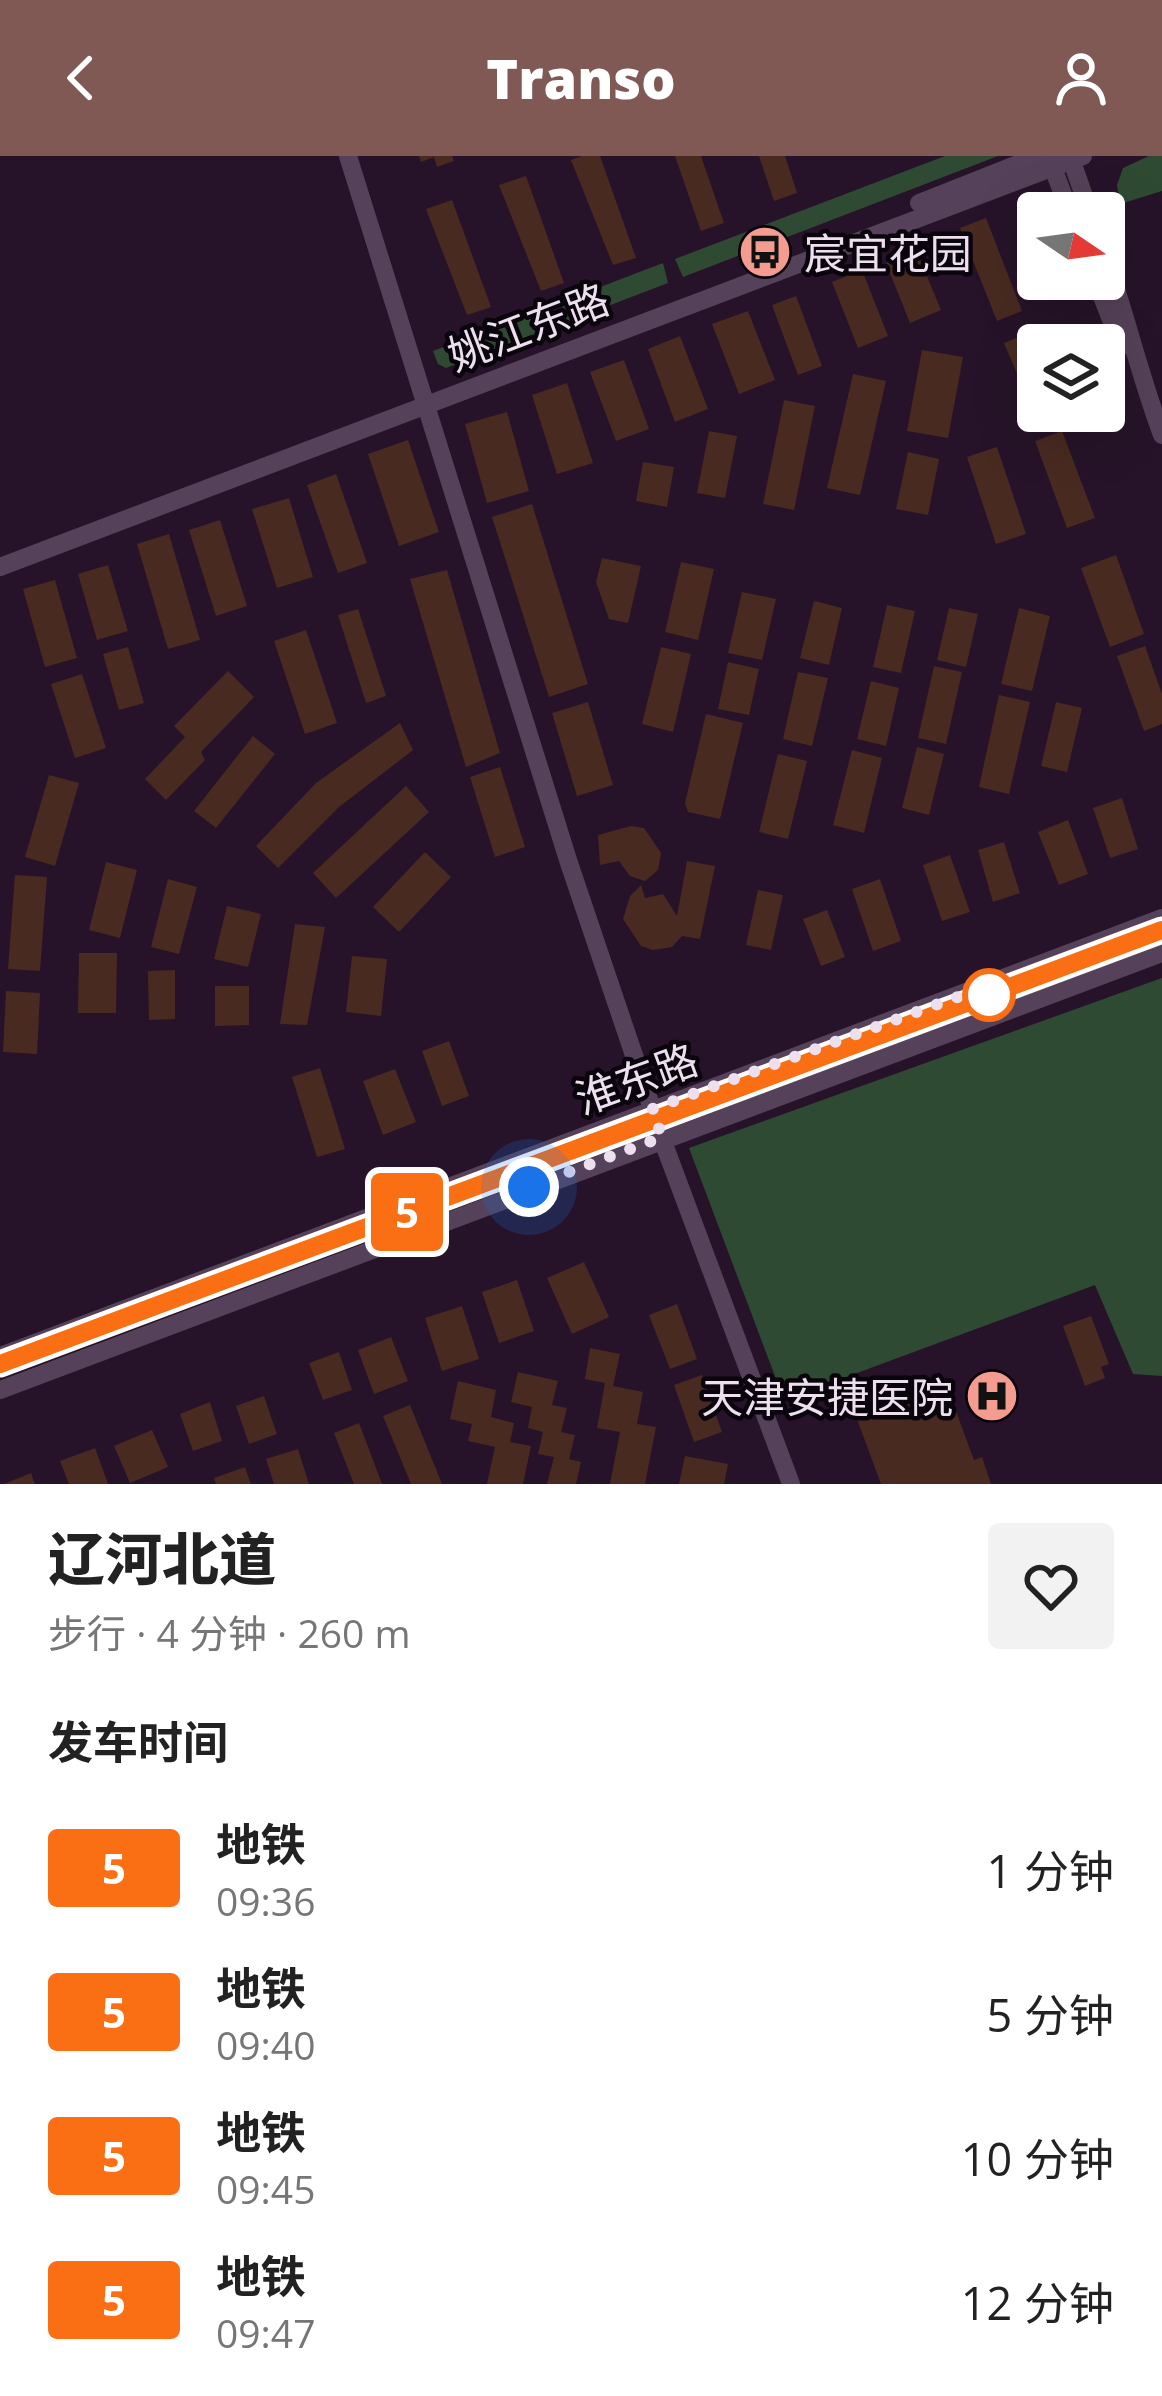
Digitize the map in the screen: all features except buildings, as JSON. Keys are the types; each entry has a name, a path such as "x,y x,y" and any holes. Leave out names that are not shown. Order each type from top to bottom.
{"street":[{"path":"348,156 652,1109 791,1484"},
{"path":"1060,159 1066,192"},
{"path":"1060,159 1078,192"},
{"name":"姚江东路","path":"0,556 1060,159"},
{"path":"1103,300 1114,330 1129,346"},
{"path":"1121,300 1129,322 1129,346 1162,435"},
{"name":"姚江东路","path":"0,567 423,399"},
{"name":"淮东路","path":"0,1356 1162,918"},
{"name":"淮东路","path":"0,1390 1162,952"}],"green space":[{"path":"945,156 998,156 683,277 675,259"},
{"path":"1149,156 1162,156 1162,191 1125,202 1125,192 1118,192 1117,185 1123,168"},
{"path":"663,263 668,283 446,368 438,364 433,351"},
{"path":"1162,978 1162,1376 1133,1374 1095,1285 784,1400 689,1148"}],"metro line":[{"name":"5","path":"0,1364 1162,930"}],"place":[{"name":"宸宜花园","path":"765,252"},
{"name":"天津安捷医院","path":"992,1396"}],"route":[{"path":"529,1187 662,1137 652,1109 974,991 989,995"}]}
